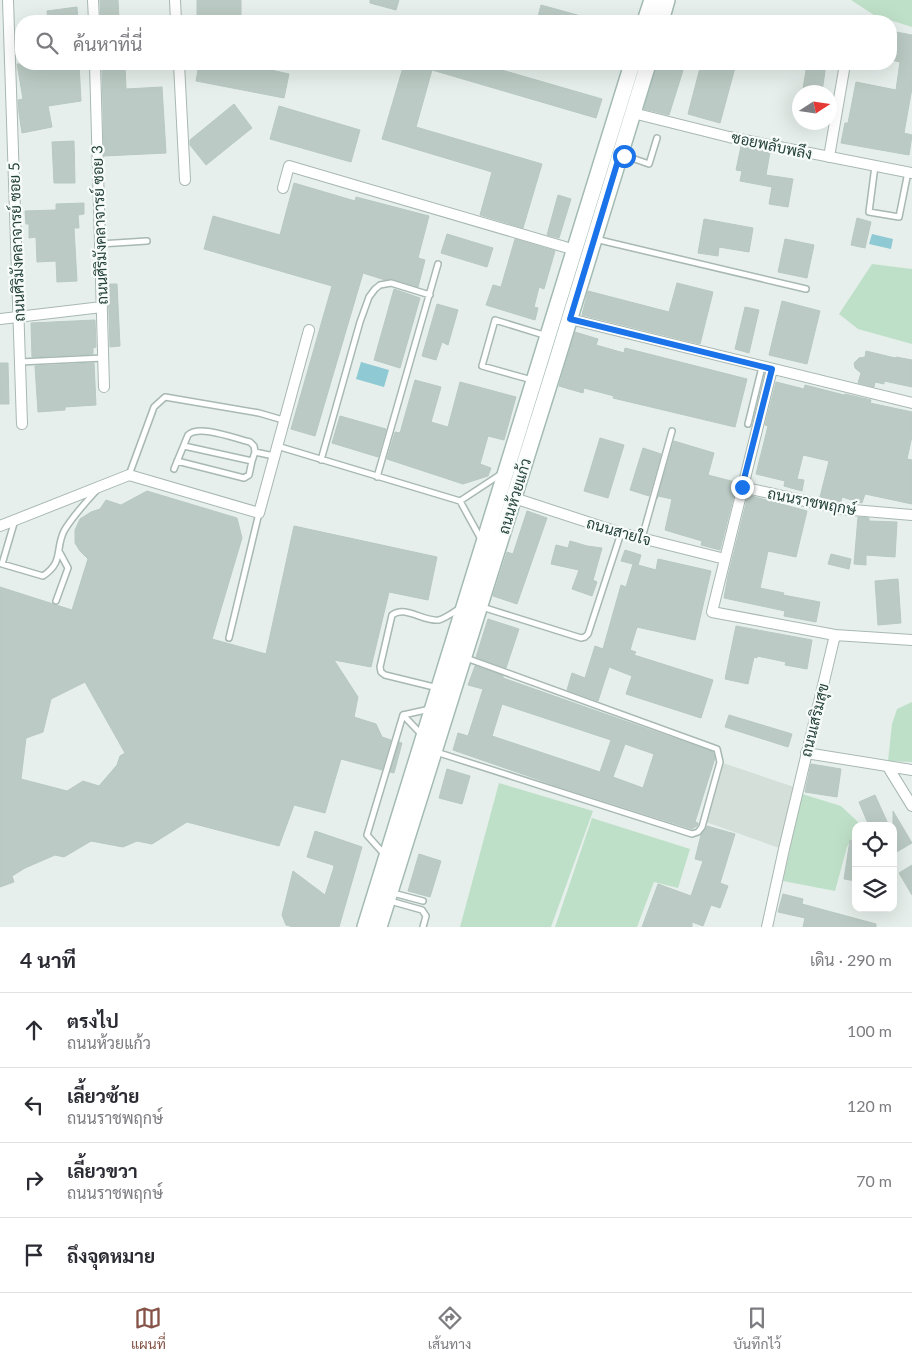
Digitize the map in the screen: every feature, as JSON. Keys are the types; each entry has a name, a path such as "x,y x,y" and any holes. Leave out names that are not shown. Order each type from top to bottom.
{"main road":[{"path":"647,15 652,0"},
{"path":"663,15 667,0"},
{"name":"ถนนห้วยแก้ว","path":"379,927 514,498 563,316 575,250 630,70"},
{"name":"ถนนห้วยแก้ว","path":"365,927 505,471 549,336 563,316 594,239 646,70"}],"street":[{"name":"ถนนศิริมังคลาจารย์ ซอย 5","path":"8,0 22,424"},
{"path":"93,0 94,15"},
{"path":"175,0 176,15"},
{"name":"ถนนศิริมังคลาจารย์ ซอย 3","path":"95,70 104,387"},
{"path":"179,70 185,180"},
{"path":"829,157 844,70"},
{"name":"ซอยพลับพลึง","path":"632,113 729,136 910,172"},
{"path":"283,188 289,166 575,250"},
{"path":"0,319 102,307"},
{"path":"563,316 911,403"},
{"path":"0,526 129,475 260,513 308,330"},
{"path":"767,368 742,487 712,612 835,636 912,640"},
{"name":"ถนนราชพฤกษ์","path":"742,487 842,510 912,515"},
{"name":"ถนนสายใจ","path":"514,498 621,533 725,559"},
{"name":"ถนนเสริมสุข","path":"767,927 806,753 835,636"},
{"path":"806,753 912,770"},
{"path":"888,767 912,806"}],"lane":[{"path":"620,154 649,164 657,138"},
{"path":"875,166 869,212 891,216 899,217 910,172"},
{"path":"594,239 806,289"},
{"path":"100,244 147,241"},
{"path":"377,477 438,264"},
{"path":"321,460 360,322 369,297 380,285 391,283 430,294"},
{"path":"535,380 482,366 495,320 549,336"},
{"path":"20,362 103,358"},
{"path":"748,424 767,368"},
{"path":"129,475 154,407 165,397 259,412 283,420"},
{"path":"174,469 177,461 184,446 188,434 192,431 202,431 250,442 255,448 249,475 244,478 177,461"},
{"path":"642,538 672,431"},
{"path":"184,446 252,461"},
{"path":"254,452 276,451 321,460 460,501 483,544"},
{"path":"460,501 505,471"},
{"path":"16,520 2,564 43,576 53,567 60,552 61,540 68,526 98,488"},
{"path":"229,638 260,513"},
{"path":"480,606 581,638 585,637 588,634 621,533"},
{"path":"56,601 68,568 60,552"},
{"path":"439,688 385,676 381,672 380,667 392,615 402,612 438,620 464,607"},
{"path":"434,752 692,834 698,832 702,827 720,762 717,750 464,657"},
{"path":"403,715 433,708"},
{"path":"403,715 424,738"},
{"path":"387,857 367,836 403,715"},
{"path":"388,896 424,901"},
{"path":"388,896 422,910 426,916 423,927"}],"shaded area":[{"path":"720,762 797,788 782,849 703,821"}],"green space":[{"path":"851,0 912,0 912,27 897,22 897,15 874,15"},
{"path":"872,264 912,269 912,344 858,329 839,314"},
{"path":"912,702 912,762 888,761 892,724 897,709"},
{"path":"499,783 593,811 551,927 460,927"},
{"path":"802,794 841,806 858,822 852,822 852,838 847,847 835,891 783,881"},
{"path":"592,818 690,849 678,888 654,882 637,927 555,927"}],"water":[{"path":"872,234 893,239 891,249 869,244"},
{"path":"361,362 389,370 384,387 356,379"}],"building":[{"path":"100,0 118,0 119,15 101,15"},
{"path":"197,0 241,0 241,15 197,15"},
{"path":"370,0 399,0 396,10 370,3"},
{"path":"541,5 577,15 538,15"},
{"path":"77,7 78,15 47,15 47,11"},
{"path":"897,32 912,35 912,88 904,133 912,135 909,155 841,143 845,123 848,123 856,82 896,90 900,62 897,61"},
{"path":"18,70 79,70 81,101 48,106 52,127 22,133 18,100 23,99"},
{"path":"102,70 125,70 126,89 162,87 166,153 104,156"},
{"path":"198,70 271,70 289,74 284,98 196,81"},
{"path":"402,70 432,70 416,127 542,164 523,228 480,215 492,172 382,139"},
{"path":"432,70 502,70 602,99 596,118"},
{"path":"655,70 683,70 669,115 644,109"},
{"path":"699,70 734,70 720,123 688,114"},
{"path":"806,70 825,70 823,85 804,85"},
{"path":"234,104 252,128 206,165 190,145 190,140"},
{"path":"279,106 360,130 351,162 270,139"},
{"path":"74,141 75,183 54,183 52,142"},
{"path":"741,146 770,152 766,175 793,179 788,207 769,204 772,187 740,181 742,171 736,170"},
{"path":"294,183 355,201 356,197 429,216 418,258 425,260 418,287 363,273 315,436 291,429 332,286 204,249 213,216 280,235"},
{"path":"558,195 571,199 559,238 547,235"},
{"path":"84,203 84,214 78,215 79,228 74,228 77,281 57,282 56,261 37,262 36,237 29,238 29,224 26,224 25,211 56,210 56,204"},
{"path":"857,218 871,222 865,248 851,245"},
{"path":"704,219 753,228 749,252 719,247 718,256 698,253"},
{"path":"447,234 493,248 487,267 441,253"},
{"path":"515,239 555,251 544,289 539,287 534,307 538,308 535,320 486,305 493,285 501,287"},
{"path":"785,239 814,245 807,278 778,272"},
{"path":"677,283 713,292 700,344 582,315 588,291 669,312"},
{"path":"108,284 117,284 120,346 110,347"},
{"path":"394,289 420,298 400,368 374,360"},
{"path":"782,301 820,311 807,364 769,355"},
{"path":"437,304 458,310 448,345 442,342 436,360 422,356"},
{"path":"745,307 759,310 749,353 735,349"},
{"path":"95,320 96,347 93,348 93,354 32,357 31,323"},
{"path":"575,332 598,339 596,345 624,353 625,348 747,379 735,427 613,398 614,396 584,388 583,393 559,386"},
{"path":"866,351 912,360 912,387 884,381 884,384 875,382 874,387 858,383 861,373 855,368 854,363 859,358 865,357"},
{"path":"0,363 8,363 9,404 0,404"},
{"path":"94,363 96,405 65,407 65,410 38,412 35,366"},
{"path":"415,380 441,387 431,422 448,427 460,382 516,397 504,440 488,436 480,464 491,468 488,476 463,484 387,459 395,432 400,433"},
{"path":"776,382 804,389 805,385 871,400 870,403 912,412 912,436 907,459 912,460 912,504 865,494 862,503 842,497 841,502 820,497 829,461 803,455 797,479 804,480 802,491 784,486 785,481 756,474 768,426 765,425"},
{"path":"340,416 386,429 378,457 332,443"},
{"path":"600,438 624,445 608,498 584,491"},
{"path":"674,441 714,453 708,475 735,482 733,491 735,491 720,550 701,545 702,541 665,530 672,499 658,496 657,499"},
{"path":"643,448 661,454 649,496 630,490"},
{"path":"147,491 237,518 242,538 212,639 266,654 294,526 437,557 428,600 389,592 371,667 334,660 358,697 354,717 376,724 382,737 391,740 382,770 341,759 325,813 294,805 279,846 187,822 152,844 137,841 123,847 91,841 64,857 55,855 25,868 12,876 14,882 0,887 0,587 72,610 88,559 75,543 75,530 80,519 100,509 106,500 121,505","holes":["85,682 125,753 120,756 117,765 99,786 83,781 67,791 21,779 26,738 43,732 51,699"]},
{"path":"748,495 807,511 796,557 768,551 760,588 784,593 783,595 820,602 816,622 784,616 785,611 724,598"},
{"path":"527,511 547,518 517,604 493,596 507,552 513,554"},
{"path":"858,517 869,518 869,521 897,522 895,557 866,555 866,565 854,564"},
{"path":"570,541 602,548 593,580 597,582 592,596 572,589 579,570 551,564 556,545 568,548"},
{"path":"625,550 641,555 638,565 656,570 658,559 711,571 695,640 637,627 630,650 636,652 634,655 713,680 701,718 626,694 632,676 609,667 598,701 567,690 572,673 585,678 595,646 603,649 621,585 626,587 633,564 621,561"},
{"path":"831,554 851,559 849,569 828,564"},
{"path":"898,579 901,623 878,625 875,581"},
{"path":"488,619 519,629 506,668 476,657"},
{"path":"736,626 812,640 807,669 785,665 786,662 757,656 757,658 754,657 748,684 725,679"},
{"path":"475,666 503,676 503,678 713,752 715,758 695,822 698,825 692,829 554,785 453,750 458,733 468,736 483,689 468,685","holes":["502,704 611,740 600,772 492,736","625,744 654,754 643,788 613,777"]},
{"path":"729,715 792,734 788,747 725,727"},
{"path":"399,742 402,743 394,773 390,772"},
{"path":"811,764 841,769 837,797 805,792"},
{"path":"447,769 470,776 462,804 439,798"},
{"path":"875,795 887,822 867,822 859,802"},
{"path":"893,811 912,843 897,852 897,822 893,822"},
{"path":"707,826 735,834 720,883 728,886 720,908 711,905 703,926 692,922 692,927 642,927 658,884 691,896 703,861 695,859 701,835"},
{"path":"315,831 362,847 339,927 293,927 286,925 282,915 293,871 325,895 334,867 333,865 307,857"},
{"path":"850,840 852,840 852,880 844,879"},
{"path":"419,854 441,861 430,897 408,891"},
{"path":"912,865 912,895 899,873"},
{"path":"783,894 803,899 802,904 876,924 876,927 803,927 805,918 778,912"}],"route":[{"path":"624,156 620,154 570,319 772,369 742,487"}]}
